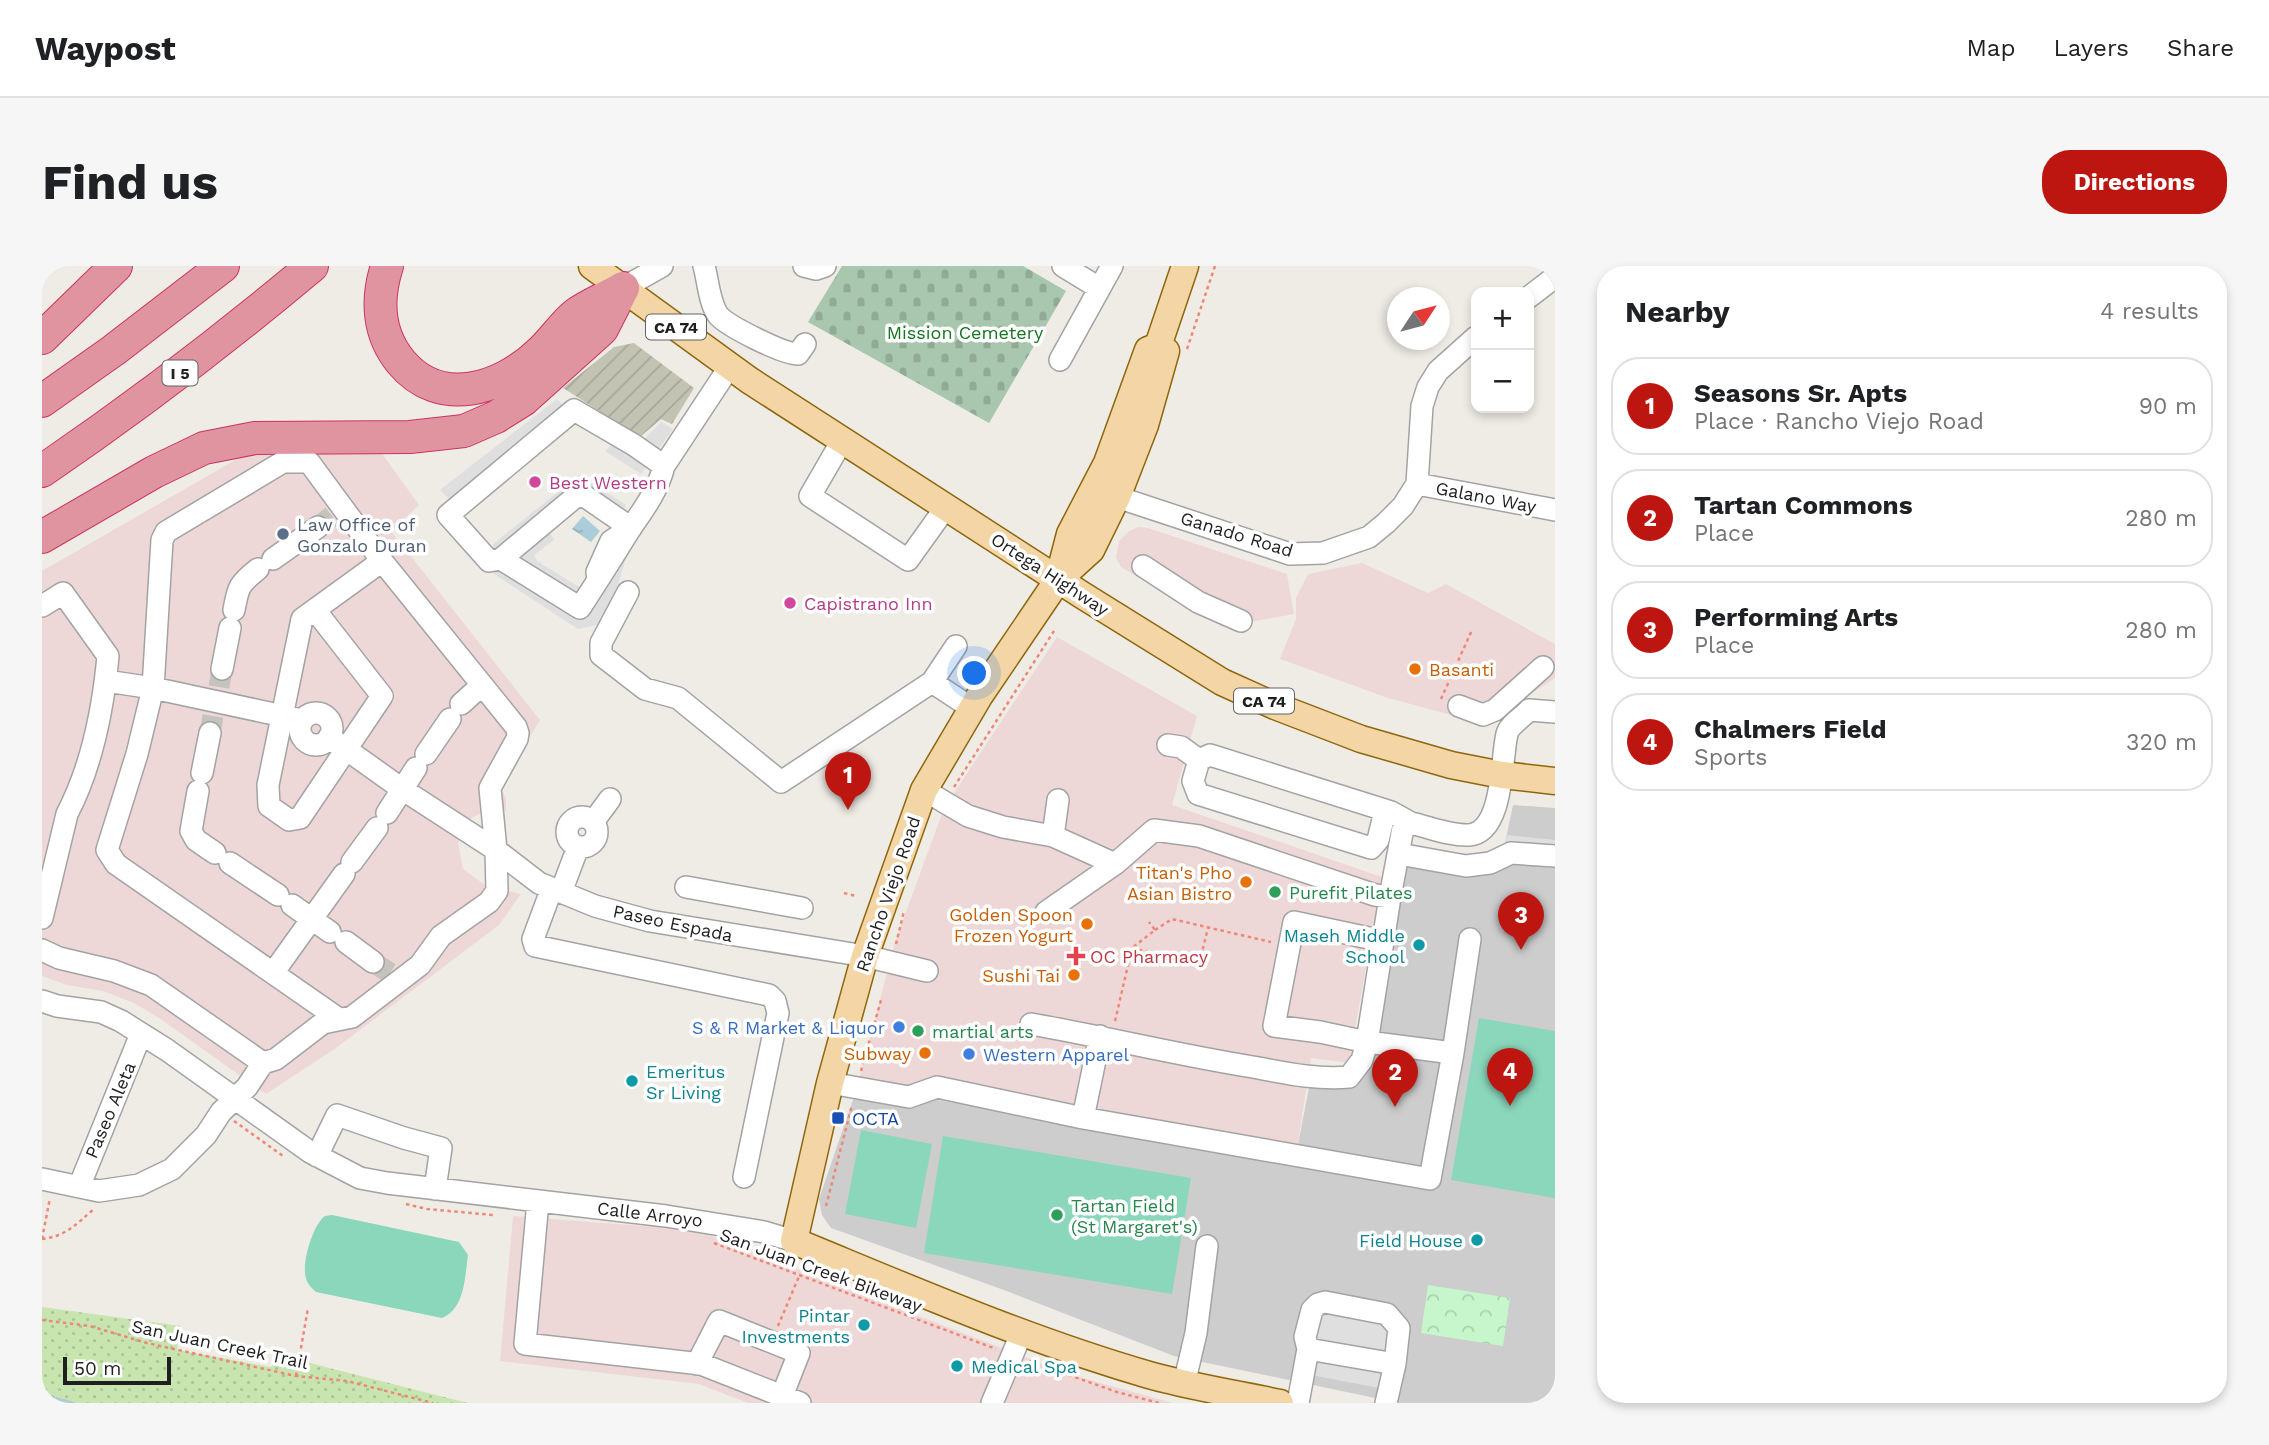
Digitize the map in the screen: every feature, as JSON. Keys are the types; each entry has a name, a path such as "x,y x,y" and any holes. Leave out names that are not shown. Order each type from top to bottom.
{"highway":[{"path":"42,338 116,266"},
{"path":"42,401 114,350 223,266"},
{"name":"I 5","path":"42,471 141,403 248,320 312,266"},
{"path":"387,266 381,286 381,319 386,339 394,353 407,369 425,382 461,390 495,384 516,372 539,354 575,315 624,288"},
{"path":"42,537 154,472 204,448 255,438 410,437 464,431 496,417 523,400 602,329 624,288"}],"main road":[{"name":"Ortega Highway","path":"592,266 730,366 1058,580 1222,682 1361,739 1451,765 1502,775 1555,781"},
{"name":"Rancho Viejo Road","path":"794,1241 830,1083 865,956 925,790 973,709 1058,580 1091,550 1107,491 1145,425 1166,351 1158,346 1185,266"},
{"name":"Calle Arroyo","path":"794,1241 1017,1343 1108,1362 1184,1384 1280,1403"}],"street":[{"path":"624,288 662,266"},
{"path":"704,266 719,316 754,338 790,354 798,354 805,344"},
{"path":"804,266 816,269 825,266"},
{"path":"1063,266 1099,288"},
{"path":"1060,360 1112,266"},
{"path":"1534,293 1555,277"},
{"path":"1417,484 1422,406 1429,387 1438,371 1471,341"},
{"path":"501,559 580,608 659,484 664,466 730,366"},
{"path":"631,528 580,493 501,559 489,561 447,514 574,410 635,445 664,466"},
{"path":"843,439 810,496 908,560 946,507"},
{"path":"47,1186 99,1191 139,1185 172,1169 229,1112 263,1063 276,1059 323,1023 339,1020 352,1017 388,972 420,965 441,936 489,902 498,891 490,788 519,733 382,561 331,517 309,462 284,462 166,532 162,540 153,688 137,754 107,850 116,864 339,1020"},
{"name":"Ganado Road","path":"1107,491 1290,554 1323,553 1369,537 1403,506 1417,484"},
{"name":"Galano Way","path":"1417,484 1555,510"},
{"path":"331,517 238,587 191,831 196,840 388,972"},
{"path":"315,610 382,696 300,818 289,820 269,806 268,785 292,717 302,619 382,561"},
{"path":"1143,566 1198,602 1241,621"},
{"path":"628,592 601,643 601,655 645,690 677,698 781,782 932,682 956,646"},
{"path":"42,606 63,593 108,656 99,725 75,799 67,814 42,918"},
{"path":"1450,703 1483,715 1495,710 1544,667"},
{"path":"106,681 292,717"},
{"path":"932,682 973,709"},
{"path":"273,973 455,712 482,685"},
{"path":"1385,811 1377,840 1371,848 1198,794 1193,781 1199,760 1210,755 1385,811 1410,823 1472,835 1485,828 1493,812 1502,775 1507,731 1529,710 1555,712"},
{"name":"Paseo Espada","path":"292,717 322,714 330,721 329,737 402,789 496,850 539,883 595,906 650,921 865,956 927,971"},
{"path":"1168,745 1181,747 1199,760"},
{"path":"925,790 968,816 1003,827 1053,836 1115,864"},
{"path":"610,799 593,822 579,817 567,826 569,841 578,847 533,939 535,946 769,995 775,1001 778,1013 744,1177"},
{"path":"1053,836 1058,800"},
{"path":"1031,1024 1105,1037 1206,1060 1331,1079 1349,1077 1362,1060 1367,1042 1403,828 1410,823"},
{"path":"1046,912 1115,864 1154,830 1199,836 1375,895 1390,897"},
{"path":"1399,854 1466,866 1481,865 1511,853 1555,856"},
{"path":"686,887 802,908"},
{"path":"1383,941 1294,922 1274,1026 1453,1054"},
{"path":"830,1083 858,1081 909,1097 937,1087 1083,1118 1430,1179 1453,1054 1470,939"},
{"path":"42,950 59,958 114,971 151,985 263,1063"},
{"name":"Calle Arroyo","path":"42,1001 57,1006 101,1012 121,1021 141,1034 229,1112 360,1178 713,1223 764,1232 794,1241"},
{"name":"Paseo Aleta","path":"79,1187 141,1034"},
{"path":"1083,1118 1105,1037"},
{"path":"317,1156 337,1115 441,1148 435,1189"},
{"path":"538,1201 525,1344 697,1364 791,1399 799,1353 719,1321 697,1364"},
{"path":"1184,1384 1196,1333 1207,1246"},
{"path":"1297,1403 1308,1349 1305,1337 1312,1310 1325,1302 1387,1314 1399,1328 1395,1364 1386,1403"},
{"path":"992,1403 1017,1343"},
{"path":"1308,1349 1395,1364"}],"path":[{"path":"1450,703 1472,630"},
{"path":"954,787 1054,631"},
{"path":"844,893 856,896"},
{"path":"1105,1037 1132,948 1172,919 1271,942"},
{"path":"1149,922 1155,930"},
{"path":"1132,948 1199,964 1208,928"},
{"path":"826,1206 881,1000"},
{"path":"229,1112 288,1159"},
{"path":"42,1239 47,1186"},
{"path":"404,1204 427,1209 500,1215"},
{"name":"San Juan Creek Bikeway","path":"709,1241 1017,1343 1117,1392 1159,1403"},
{"path":"296,1376 308,1308"},
{"name":"San Juan Creek Trail","path":"42,1320 90,1326 147,1343 296,1376 347,1381 433,1403"}],"shaded area":[{"path":"634,343 694,388 672,424 661,419 640,437 563,388 614,347"},
{"path":"557,399 574,415 460,510 440,490"},
{"path":"661,422 673,429 641,474 605,451 624,433 642,441"},
{"path":"270,452 381,452 419,505 391,531 540,720 499,787 506,798 506,811 485,811 466,821 458,843 463,869 485,885 521,894 499,925 336,1048 266,1094 134,1003 103,991 67,985 42,976 42,571 244,455"},
{"path":"579,475 626,505 614,530 579,505 548,529 554,540 534,555 537,561 584,590 619,533 643,530 627,556 613,599 597,625 578,629 494,574 493,544"},
{"path":"1138,527 1287,574 1294,614 1223,627 1121,567 1116,558 1119,541"},
{"path":"1362,563 1428,593 1446,584 1555,644 1555,678 1485,724 1388,698 1280,659 1296,619 1296,598 1308,574"},
{"path":"1057,637 1197,716 1172,805 1382,877 1349,1063 1311,1058 1296,1155 857,1088 895,942 944,808"},
{"path":"1513,805 1555,808 1555,1403 1399,1403 1174,1356 1004,1290 831,1228 822,1215 819,1199 857,1088 1296,1155 1311,1077 1349,1077 1399,854 1501,862"},
{"path":"1507,835 1555,840 1555,862 1502,862"},
{"path":"513,1216 669,1228 709,1235 1072,1375 1173,1403 748,1403 699,1384 500,1361"},
{"path":"1313,1302 1393,1320 1384,1389 1301,1373"}],"green space":[{"name":"Mission Cemetery","path":"842,266 1023,266 1066,291 989,423 808,322"},
{"path":"1479,1018 1555,1031 1555,1198 1451,1180"},
{"path":"861,1130 932,1144 916,1228 845,1214"},
{"name":"Tartan Field (St Margaret's)","path":"943,1136 1191,1178 1172,1294 924,1253"},
{"path":"332,1215 459,1242 468,1255 465,1282 460,1300 450,1314 442,1318 316,1292 306,1278 307,1254 316,1227 325,1216"},
{"path":"1428,1285 1510,1298 1503,1346 1421,1333"},
{"path":"42,1307 181,1326 177,1350 271,1367 278,1355 468,1403 42,1403"}],"water":[{"path":"583,516 600,531 591,542 572,529"}],"waterway":[{"path":"42,1396 70,1403"}],"tunnel":[{"path":"318,527 332,516"},
{"path":"219,687 222,669"},
{"path":"210,733 213,716"},
{"path":"373,962 390,973"}],"place":[{"name":"Best Western","path":"535,482"},
{"name":"Law Office of Gonzalo Duran","path":"283,534"},
{"name":"Capistrano Inn","path":"790,603"},
{"name":"Basanti","path":"1415,669"},
{"name":"Seasons Sr. Apts","path":"848,810"},
{"name":"Titan's Pho Asian Bistro","path":"1246,882"},
{"name":"Purefit Pilates","path":"1275,892"},
{"name":"Golden Spoon Frozen Yogurt","path":"1087,924"},
{"name":"Maseh Middle School","path":"1419,945"},
{"name":"Performing Arts","path":"1521,950"},
{"name":"OC Pharmacy","path":"1076,956"},
{"name":"Sushi Tai","path":"1074,975"},
{"name":"S & R Market & Liquor","path":"899,1027"},
{"name":"martial arts","path":"918,1031"},
{"name":"Subway","path":"925,1053"},
{"name":"Western Apparel","path":"969,1054"},
{"name":"Emeritus Sr Living","path":"632,1081"},
{"name":"Chalmers Field","path":"1510,1106"},
{"name":"Tartan Commons","path":"1395,1107"},
{"name":"OCTA","path":"838,1118"},
{"name":"Tartan Field (St Margaret's)","path":"1057,1215"},
{"name":"Field House","path":"1477,1240"},
{"name":"Pintar Investments","path":"864,1325"},
{"name":"Medical Spa","path":"957,1366"}]}
